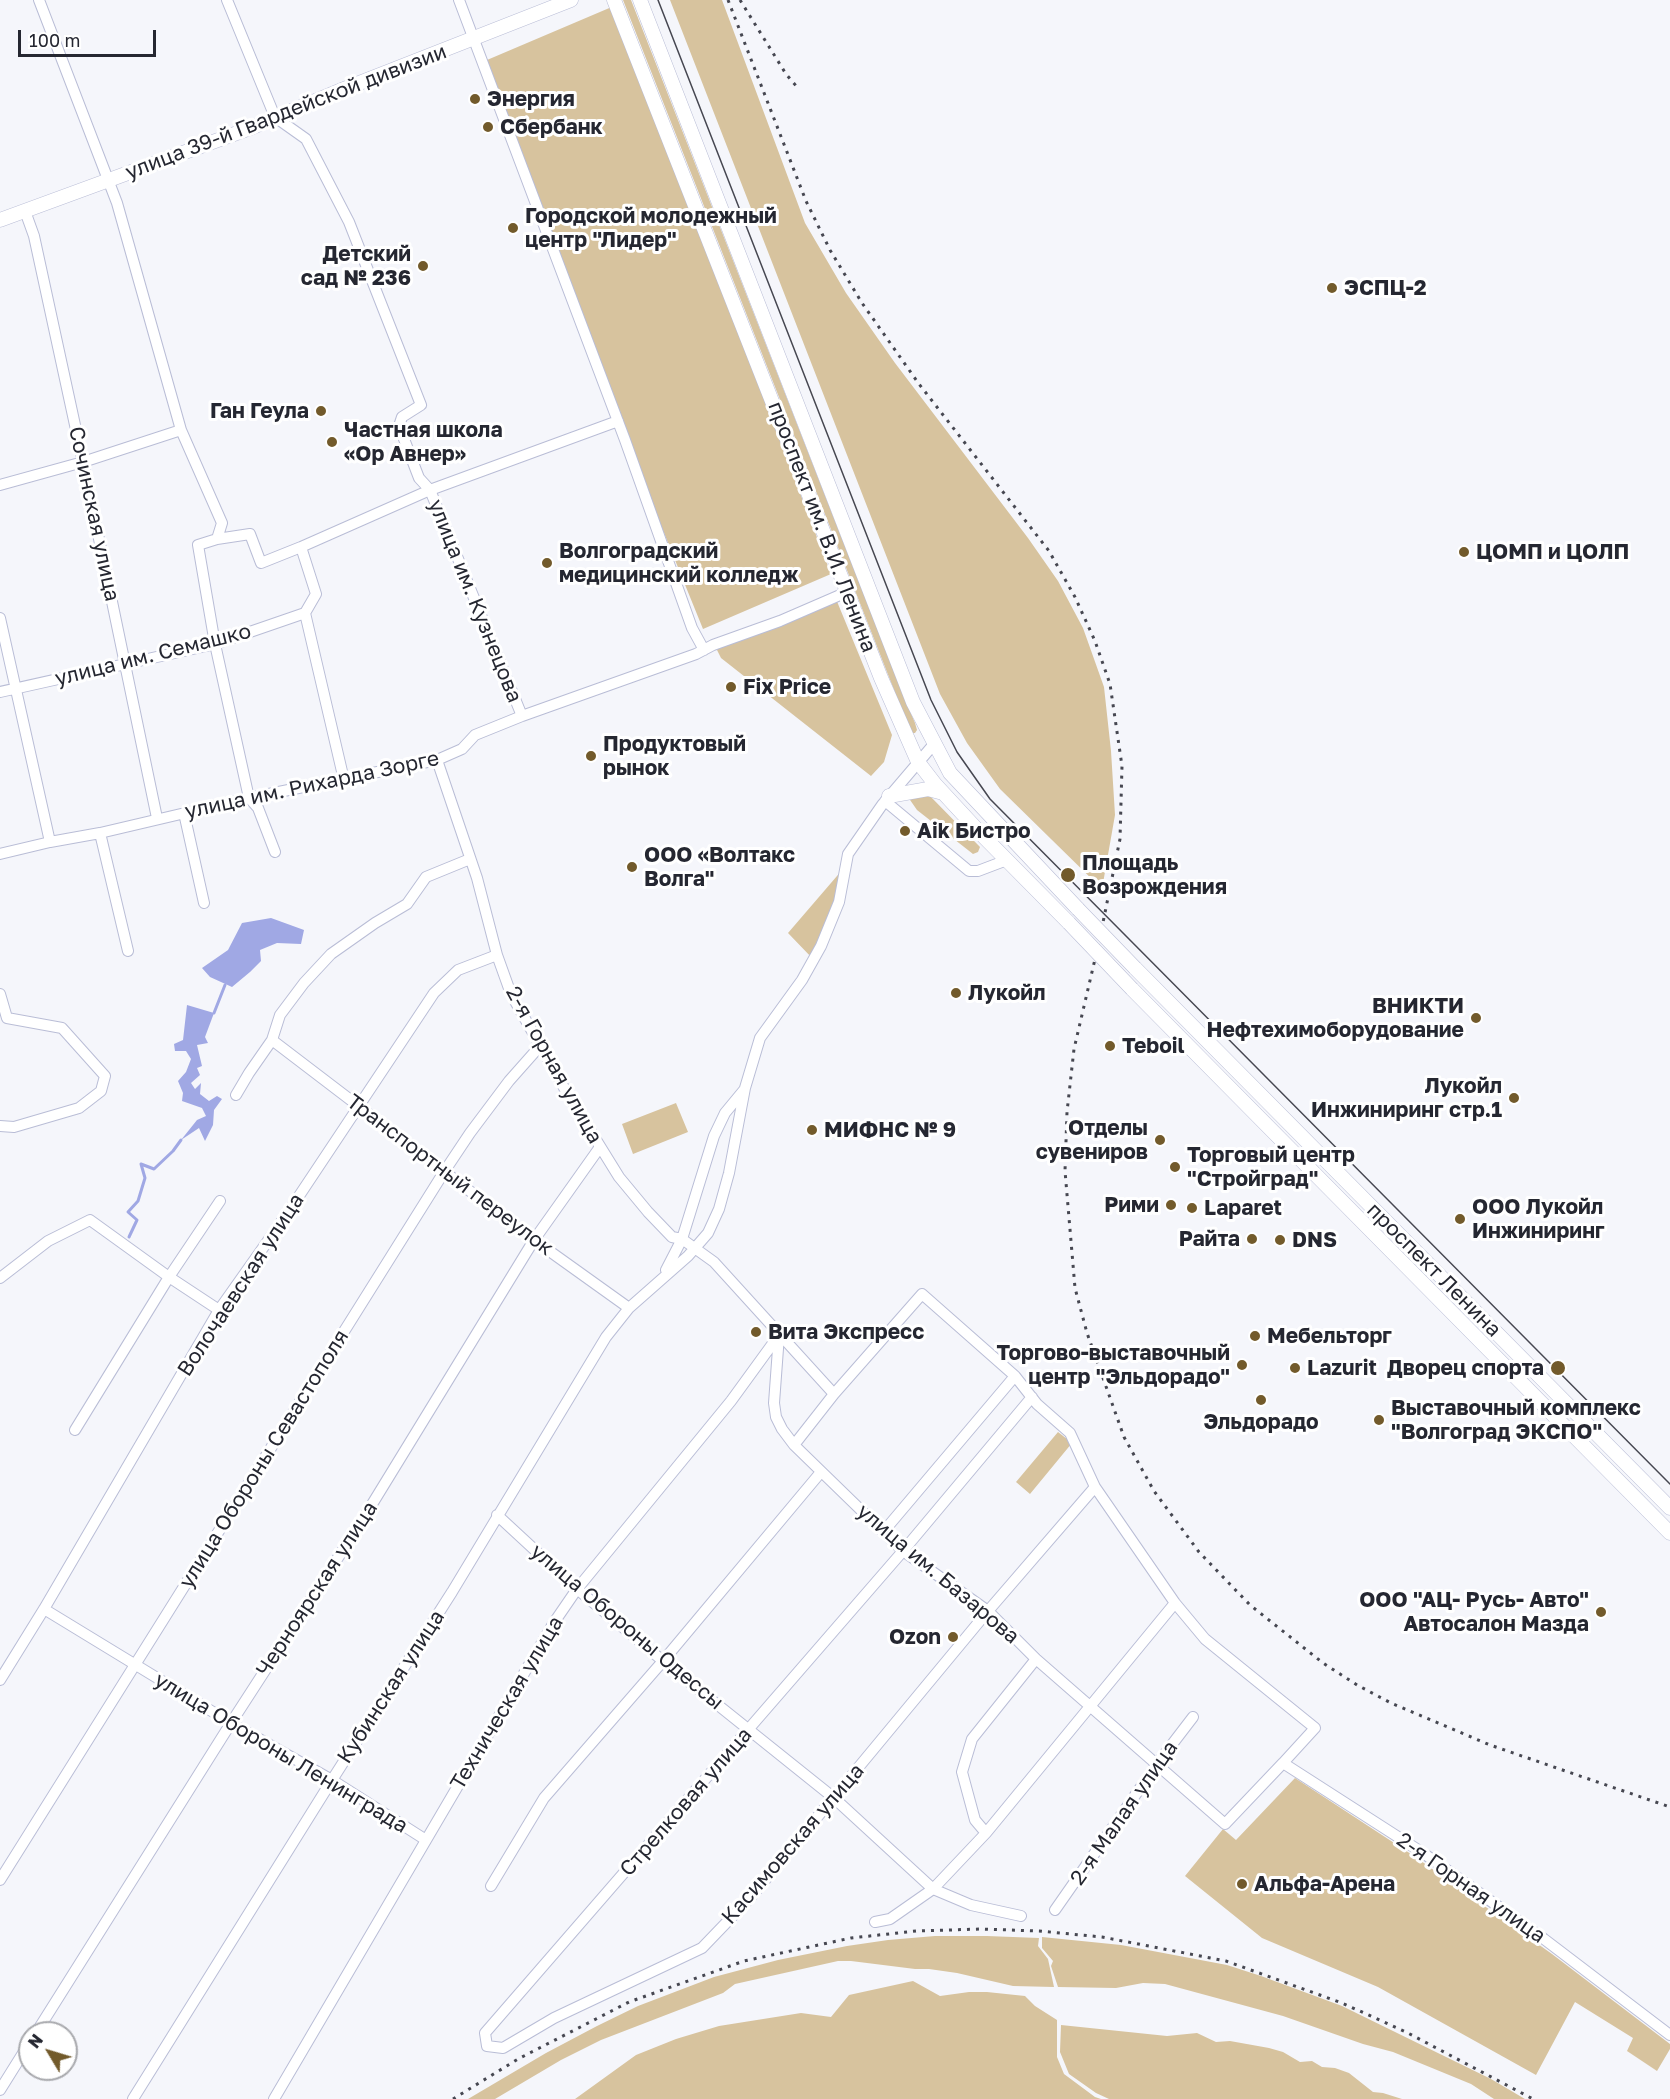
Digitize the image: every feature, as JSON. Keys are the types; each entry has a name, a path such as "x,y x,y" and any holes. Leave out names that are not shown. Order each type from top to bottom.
{"main road":[{"name":"улица 39-й Гвардейской дивизии","path":"0,220 276,117 571,0"},
{"name":"проспект им. В.И. Ленина","path":"614,0 881,678 918,762 1007,860 1132,989"},
{"name":"проспект им. В.И. Ленина","path":"640,0 913,702 934,744 950,773 1135,968"},
{"path":"887,799 922,790 944,793"},
{"name":"проспект Ленина","path":"1135,968 1670,1508"},
{"name":"проспект Ленина","path":"1132,989 1670,1533"},
{"path":"1569,1431 1582,1418"}],"street":[{"path":"39,0 106,180 117,203 181,430 222,523 217,539"},
{"path":"227,0 276,117"},
{"path":"459,0 618,422 692,628 704,650"},
{"name":"улица им. Кузнецова","path":"276,117 302,135 327,177 349,222 421,405 402,417 399,426 419,478 430,490 522,716"},
{"name":"Сочинская улица","path":"25,211 34,236 158,818"},
{"path":"275,852 258,808 249,798 215,644 198,545 217,539 250,534 261,562 301,548 430,490 618,422"},
{"path":"0,485 83,462 181,430"},
{"path":"301,548 316,594 305,612 344,780"},
{"name":"улица им. Рихарда Зорге","path":"0,854 249,798 437,760 462,749 475,735 780,621 847,592"},
{"name":"улица им. Семашко","path":"0,692 215,644 305,612"},
{"path":"0,618 50,842"},
{"name":"Кубинская улица","path":"133,2099 452,1592 606,1337 629,1308 695,1248 708,1233 719,1209 732,1162 745,1088 760,1038 802,980 827,935 839,902 848,854 887,799 934,744"},
{"name":"2-я Горная улица","path":"437,760 477,878 497,955 511,994 619,1178 672,1237 682,1239 695,1248"},
{"path":"887,799 969,871 978,871 1007,860"},
{"path":"184,813 204,903"},
{"path":"100,833 128,951"},
{"path":"236,1095 272,1040 280,1015 304,983 331,954 407,904 426,877 470,859"},
{"name":"Волочаевская улица","path":"0,1680 219,1310 434,993 458,970 497,955"},
{"path":"0,994 7,1018 62,1028 105,1076 100,1091 79,1108 14,1127 0,1126"},
{"name":"Транспортный переулок","path":"272,1040 534,1240 629,1308"},
{"name":"улица Обороны Севастополя","path":"0,1880 444,1172 502,1089 540,1046"},
{"name":"Кубинская улица","path":"658,1283 682,1239 714,1136 725,1113 745,1088"},
{"name":"Черноярская улица","path":"44,2021 231,1723 363,1519 534,1240 600,1147"},
{"path":"75,1430 169,1277 220,1202"},
{"path":"0,1278 48,1241 90,1220 219,1310"},
{"path":"695,1248 714,1262 834,1394"},
{"path":"794,1445 834,1394 922,1294 1015,1376 1032,1397 1070,1433 1095,1487 1175,1603 1205,1639 1315,1728 1283,1763"},
{"name":"улица им. Базарова","path":"779,1335 775,1410 782,1430 794,1445 903,1551 987,1611 1036,1659 1225,1824 1283,1763"},
{"name":"Техническая улица","path":"274,2099 553,1623 576,1589 731,1401 779,1335"},
{"path":"884,1532 1015,1376"},
{"name":"Стрелковая улица","path":"554,2018 504,2048 487,2046 485,2033 537,1976 903,1551 1032,1397"},
{"path":"491,1886 544,1798 663,1661 821,1472"},
{"name":"Касимовская улица","path":"554,2018 702,1948 751,1897 987,1611 1095,1487"},
{"name":"улица Обороны Одессы","path":"497,1515 576,1589 834,1797 933,1889 971,1905 1021,1916"},
{"path":"875,1922 890,1920 933,1889 986,1833 1175,1603"},
{"name":"улица Обороны Ленинграда","path":"44,1609 231,1723 332,1780 426,1840"},
{"path":"986,1833 975,1820 962,1772 972,1738 1036,1659"},
{"name":"2-я Малая улица","path":"1055,1910 1157,1764 1193,1718"},
{"name":"2-я Горная улица","path":"1283,1763 1423,1853 1670,2035"},
{"path":"0,2090 18,2061"}],"shaded area":[{"path":"623,0 631,0 915,723 917,730 915,733 912,733 909,728"},
{"path":"670,0 722,0 805,223 846,293 895,363 1058,581 1083,628 1104,687 1111,751 1115,815 1102,889 1000,789 967,743 940,694"},
{"path":"614,6 831,574 703,629 619,422 487,60"},
{"path":"836,599 892,735 884,762 871,776 721,658 717,650 721,641"},
{"path":"920,795 931,797 980,847 978,852 973,854 917,810 908,797"},
{"path":"843,869 838,900 813,959 788,933"},
{"path":"676,1103 688,1132 633,1154 622,1124"},
{"path":"1058,1432 1072,1443 1030,1494 1016,1482"},
{"path":"1295,1778 1414,1856 1552,1954 1670,2044 1670,2049 1657,2071 1627,2051 1633,2038 1575,2002 1536,2075 1378,1987 1262,1938 1185,1876 1223,1829 1236,1840"},
{"path":"935,1936 1039,1938 1038,1946 1048,1959 1054,1987 1013,1986 929,1969 838,1961 735,1984 723,1993 601,2040 561,2060 495,2099 468,2099 597,2026 638,2006 714,1977 778,1960 847,1946"},
{"path":"1042,1937 1121,1945 1227,1965 1261,1976 1342,2006 1491,2079 1525,2099 1494,2099 1471,2084 1393,2052 1283,2016 1165,1984 1143,1983 1116,1988 1058,1987 1051,1966 1053,1961 1042,1948"},
{"path":"913,1981 940,1996 987,1992 1025,1996 1035,2006 1057,2020 1057,2057 1064,2074 1101,2099 575,2099 636,2055 676,2039 719,2026 801,2013 831,2017 849,1995"},
{"path":"1061,2025 1167,2036 1197,2033 1216,2042 1230,2041 1269,2048 1283,2052 1300,2062 1312,2061 1322,2067 1335,2068 1349,2073 1373,2092 1402,2099 1109,2099 1096,2093 1069,2074 1060,2052"}],"water":[{"path":"271,918 304,930 301,944 277,943 260,950 261,961 232,987 210,977 202,968 228,950 242,923"},
{"path":"187,1005 214,1013 205,1037 208,1043 197,1045 202,1066 197,1068 200,1075 191,1083 195,1089 201,1083 200,1094 209,1101 217,1096 222,1099 214,1110 213,1125 205,1141 199,1128 181,1140 197,1120 206,1116 202,1108 182,1101 183,1093 178,1081 186,1072 191,1059 186,1051 175,1051 174,1044 183,1040"}],"waterway":[{"path":"214,1013 225,985"},
{"path":"129,1237 137,1220 128,1212 138,1201 145,1178 141,1164 154,1169 181,1140"}],"tram line":[{"path":"658,0 931,700 957,752 990,799 1670,1484"}],"railway":[{"path":"728,0 806,201 830,250 862,303 919,384 1049,551 1075,597 1095,641 1110,684 1122,766 1120,839 1074,1049 1067,1112 1065,1171 1075,1288 1087,1333 1124,1437 1154,1491 1199,1552 1250,1605 1323,1663 1391,1703 1490,1745 1670,1807"},
{"path":"740,0 786,74 797,87"},
{"path":"453,2099 518,2059 629,2002 744,1961 851,1938 916,1931 981,1929 1039,1931 1102,1937 1226,1961 1342,2003 1406,2032 1533,2099"}],"place":[{"name":"Энергия","path":"475,99"},
{"name":"Сбербанк","path":"488,127"},
{"name":"Городской молодежный центр \"Лидер\"","path":"513,228"},
{"name":"Детский сад № 236","path":"423,266"},
{"name":"ЭСПЦ-2","path":"1332,288"},
{"name":"Ган Геула","path":"321,411"},
{"name":"Частная школа «Ор Авнер»","path":"332,442"},
{"name":"ЦОМП и ЦОЛП","path":"1464,552"},
{"name":"Волгоградский медицинский колледж","path":"547,563"},
{"name":"Fix Price","path":"731,687"},
{"name":"Продуктовый рынок","path":"591,756"},
{"name":"Aik Бистро","path":"905,831"},
{"name":"ООО «Волтакс Волга\"","path":"632,867"},
{"name":"Площадь Возрождения","path":"1068,875"},
{"name":"Лукойл","path":"956,993"},
{"name":"ВНИКТИ Нефтехимоборудование","path":"1476,1018"},
{"name":"Teboil","path":"1110,1046"},
{"name":"Лукойл Инжиниринг стр.1","path":"1514,1098"},
{"name":"МИФНС № 9","path":"812,1130"},
{"name":"Отделы сувениров","path":"1160,1140"},
{"name":"Торговый центр \"Стройград\"","path":"1175,1167"},
{"name":"Рими","path":"1171,1205"},
{"name":"Laparet","path":"1192,1208"},
{"name":"ООО Лукойл Инжиниринг","path":"1460,1219"},
{"name":"Райта","path":"1252,1239"},
{"name":"DNS","path":"1280,1240"},
{"name":"Вита Экспресс","path":"756,1332"},
{"name":"Мебельторг","path":"1255,1336"},
{"name":"Торгово-выставочный центр \"Эльдорадо\"","path":"1242,1365"},
{"name":"Lazurit","path":"1295,1368"},
{"name":"Дворец спорта","path":"1558,1368"},
{"name":"Эльдорадо","path":"1261,1400"},
{"name":"Выставочный комплекс \"Волгоград ЭКСПО\"","path":"1379,1420"},
{"name":"ООО \"АЦ- Русь- Авто\" Автосалон Мазда","path":"1601,1612"},
{"name":"Ozon","path":"953,1637"},
{"name":"Альфа-Арена","path":"1242,1884"}]}
